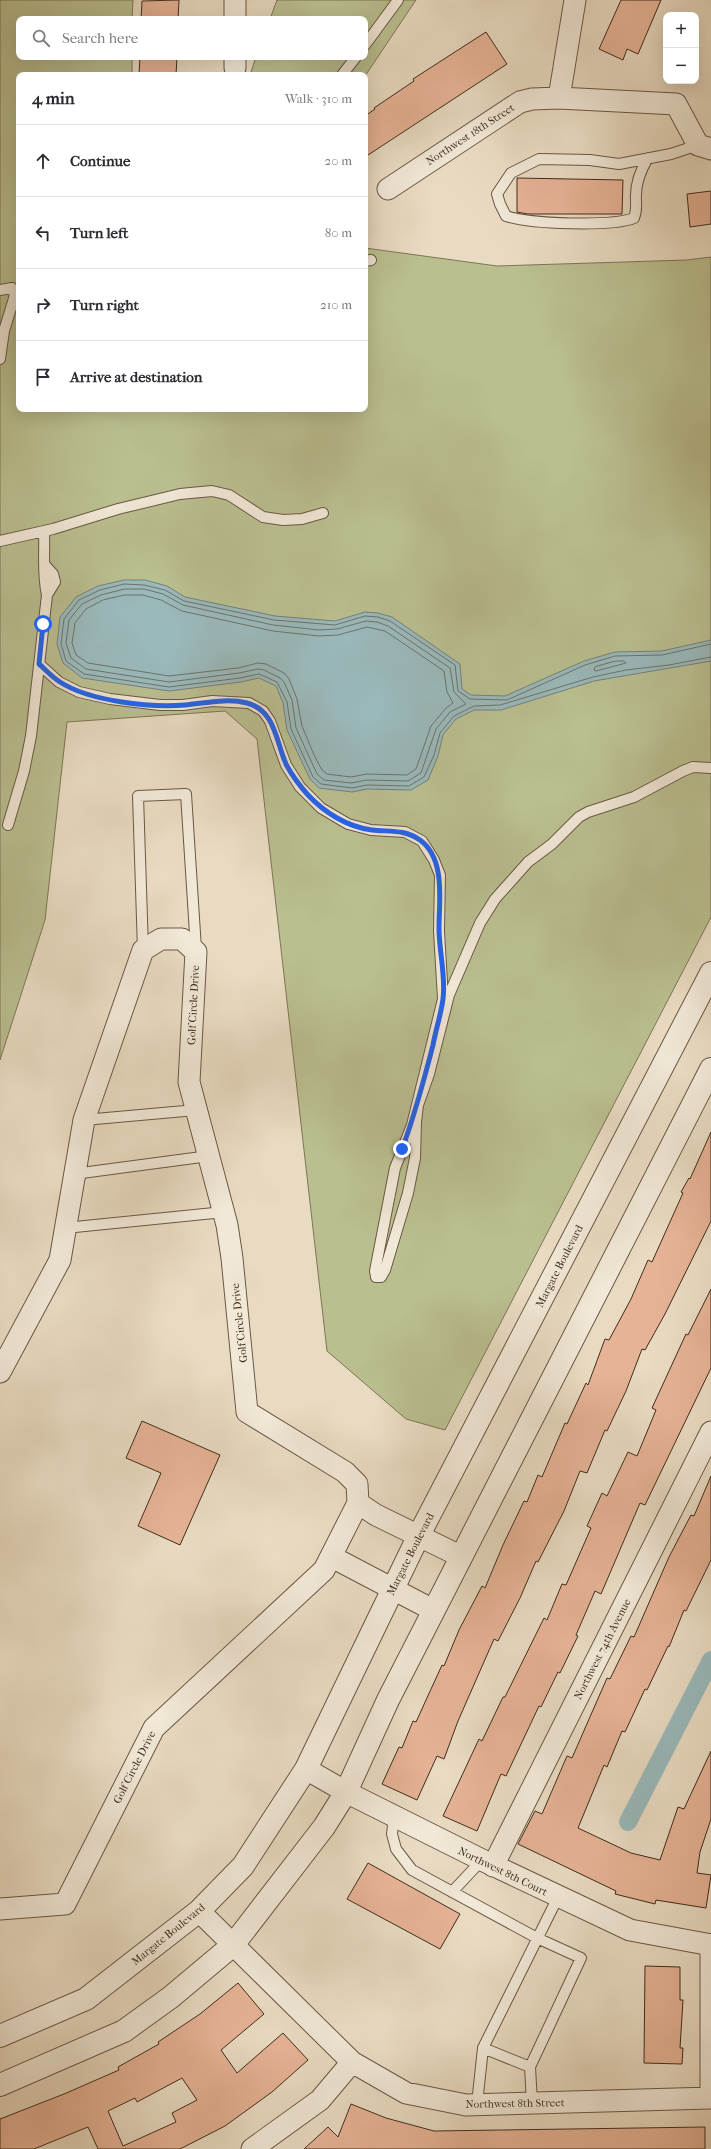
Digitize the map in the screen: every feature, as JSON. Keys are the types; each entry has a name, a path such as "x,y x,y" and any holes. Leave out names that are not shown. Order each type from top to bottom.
{"street":[{"path":"234,0 235,16"},
{"path":"559,98 575,0"},
{"name":"Northwest 18th Street","path":"388,189 520,102 532,99 559,98 676,104 705,147"},
{"name":"Golf Circle Drive","path":"0,1909 64,1904 154,1728 324,1570 358,1503 357,1484 345,1472 248,1412 232,1258 224,1212 189,1082 196,952 182,939 161,939 143,950"},
{"path":"0,1372 60,1260 84,1120 143,950"},
{"name":"Margate Boulevard","path":"0,2036 86,1999 199,1911 243,1866 306,1769 419,1535 711,973"},
{"path":"0,2085 124,2031 171,1997 233,1945 324,1827 346,1792 382,1710 711,1069"},
{"name":"Northwest 74th Avenue","path":"488,1863 711,1432"},
{"path":"358,1503 376,1515 460,1556"},
{"path":"332,1556 433,1610"},
{"name":"Northwest 8th Court","path":"306,1769 346,1792 488,1863 630,1930 711,1945"},
{"name":"Northwest 8th Street","path":"199,1911 352,2062 406,2093 466,2105 711,2098"},
{"path":"711,1945 711,2098"},
{"path":"252,2149 320,2100 352,2062"}],"lane":[{"path":"368,41 398,0"},
{"path":"344,72 354,60"},
{"path":"648,158 639,172 636,189 637,212 634,218 625,222 566,223 519,220 506,216 500,204 498,194 511,173 539,158 590,160 619,164 648,158 705,147"},
{"path":"0,290 12,288 16,289 4,331 0,358"},
{"path":"0,541 44,531 118,509 180,494 212,491 229,495 263,517 283,520 302,519 323,513"},
{"path":"8,825 24,771 31,736 47,596 55,582 52,574 45,565 44,531"},
{"path":"39,664 59,682 79,692 110,699 160,705 183,705 212,701 249,703 263,711 270,721 286,765 300,787 321,808 356,826 371,830 405,832 422,841 434,860 440,875 439,931 443,999 412,1125 395,1168 375,1271 376,1277 381,1277 385,1270 408,1193 415,1158 418,1105 429,1074 449,995 480,923 495,899 528,862 552,844 579,817 588,812 634,798 683,771 694,767 711,768"},
{"path":"143,950 138,796 186,794 196,952"},
{"path":"84,1120 196,1110"},
{"path":"74,1174 209,1156"},
{"path":"65,1228 224,1212"},
{"path":"394,1816 392,1834 396,1849 412,1870 537,1938 581,1958 530,2067 532,2103"},
{"path":"452,1892 488,1863"},
{"path":"477,2104 483,2048 558,1897"},
{"path":"483,2048 530,2067"}],"green space":[{"path":"0,0 133,0 132,16 16,16 16,60 132,60 132,72 16,72 16,412 368,412 368,248 497,266 687,260 711,257 711,917 445,1430 406,1419 327,1351 257,739 225,711 67,722 45,920 0,1060"},
{"path":"277,0 416,0 368,72 251,72 255,60 368,60 368,16 271,16"}],"water":[{"path":"124,580 145,580 167,586 185,597 275,616 335,621 365,612 378,613 392,617 460,664 462,689 471,695 505,696 584,661 615,652 662,651 711,640 711,661 594,681 501,710 474,710 456,719 443,735 438,756 428,780 411,790 367,789 352,792 319,788 310,779 287,730 283,703 276,686 259,678 241,682 169,691 82,678 63,663 57,644 60,617 76,597 98,586"}],"building":[{"path":"179,0 178,16 141,16 142,1"},
{"path":"621,0 661,0 638,54 627,49 623,60 599,49"},
{"path":"486,32 507,64 368,155 368,114 375,109 374,108 414,81 413,79"},
{"path":"140,60 177,60 176,72 139,72"},
{"path":"517,178 623,180 622,214 528,214 517,212"},
{"path":"711,191 711,224 690,227 687,194"},
{"path":"711,1132 711,1221 665,1314 645,1350 642,1349 626,1391 607,1431 605,1430 587,1473 580,1471 564,1511 538,1562 536,1561 520,1598 498,1641 494,1639 458,1721 444,1759 437,1756 417,1800 382,1784 399,1747 402,1748 413,1721 416,1722 442,1665 444,1666 459,1630 482,1586 485,1588 524,1501 527,1502 538,1475 542,1477 565,1423 567,1424 586,1383 588,1385 605,1339 609,1340 631,1299 648,1260 652,1262 683,1193 681,1192 689,1178 690,1179"},
{"path":"711,1289 711,1368 645,1505 640,1503 601,1594 595,1591 576,1635 578,1636 560,1673 558,1672 541,1707 539,1706 506,1776 501,1774 477,1831 443,1816 479,1739 482,1741 544,1618 547,1620 562,1584 566,1585 591,1528 587,1526 602,1493 607,1496 628,1452 637,1456 656,1410 652,1408 686,1334 688,1335"},
{"path":"142,1421 220,1455 180,1545 138,1526 161,1473 126,1458"},
{"path":"711,1476 711,1560 686,1611 684,1610 669,1647 668,1646 647,1690 645,1689 625,1732 622,1731 607,1767 604,1765 578,1828 631,1853 660,1860 678,1807 684,1809 711,1751 711,1819 700,1852 697,1873 711,1875 706,1908 656,1900 655,1904 615,1894 616,1891 518,1844 535,1811 542,1814 567,1756 572,1758 607,1678 610,1679 631,1636 634,1637 669,1557 691,1515 694,1516"},
{"path":"368,1863 460,1914 440,1949 347,1899"},
{"path":"645,1966 680,1967 680,2000 683,2000 680,2048 683,2048 682,2064 644,2063"},
{"path":"238,1983 264,2014 221,2050 237,2073 283,2033 308,2060 272,2092 225,2126 180,2149 98,2149 88,2127 34,2149 0,2149 0,2119 64,2094 119,2070 118,2067 159,2044 158,2042 200,2014","holes":["182,2078 197,2100 172,2113 176,2122 123,2146 108,2111 135,2098 137,2102"]},
{"path":"351,2104 386,2118 434,2131 705,2127 705,2149 304,2149 328,2127 338,2137"}],"waterway":[{"path":"628,1822 711,1660"}],"route":[{"path":"43,624 39,664 59,682 79,692 110,699 139,703 160,705 183,705 212,701 249,703 263,711 270,721 278,739 286,765 300,787 321,808 348,824 371,830 405,832 422,841 434,860 440,875 439,931 444,988 443,999 426,1072 412,1125 402,1149"}]}
